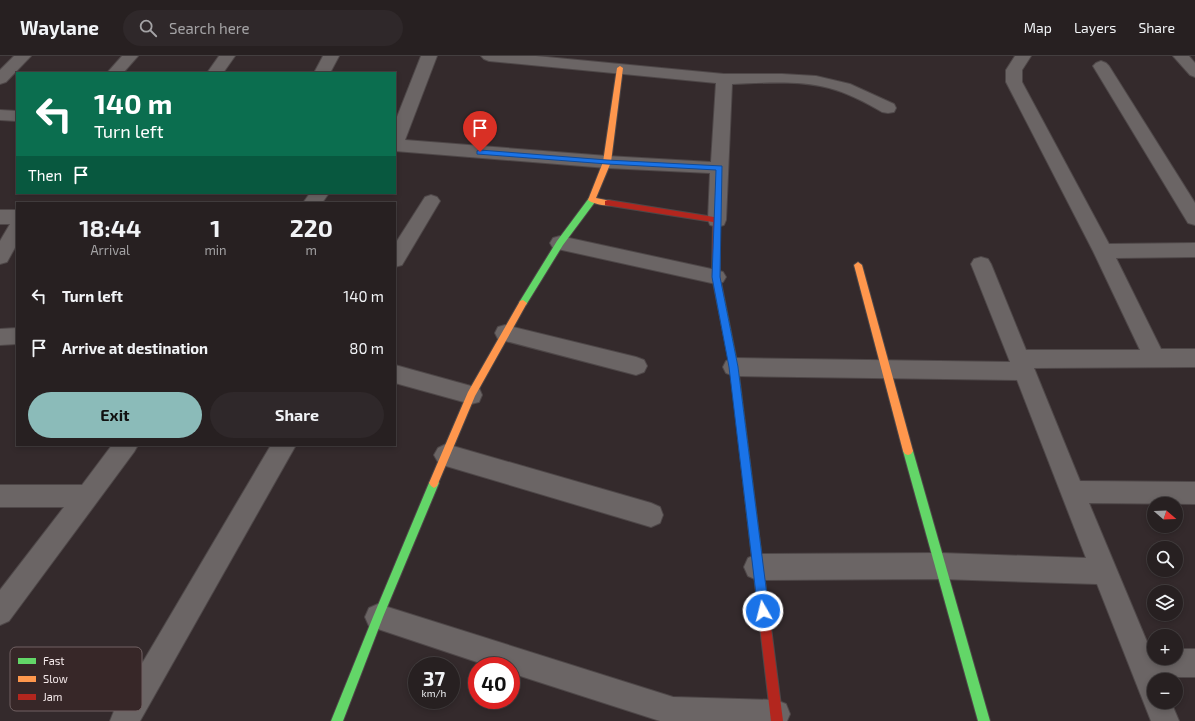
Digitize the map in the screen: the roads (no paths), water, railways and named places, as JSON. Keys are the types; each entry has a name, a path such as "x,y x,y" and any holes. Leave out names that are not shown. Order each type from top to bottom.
{"street":[{"path":"0,79 24,56"},
{"path":"116,72 130,56"},
{"path":"216,72 227,56"},
{"path":"323,72 331,56"},
{"path":"396,141 429,56"},
{"path":"489,56 724,79 817,81 852,91 888,108"},
{"path":"1023,56 1014,70 1014,82 1103,251 1155,358"},
{"path":"1181,56 1195,72"},
{"path":"1101,66 1195,218"},
{"path":"337,721 378,617 471,395 505,334 560,243 592,200 607,162 620,68"},
{"path":"378,617 672,711 777,718 757,567 734,367 716,277 717,220 724,79"},
{"path":"0,115 16,116"},
{"path":"396,144 607,162 720,168"},
{"path":"313,202 319,194"},
{"path":"592,200 717,220"},
{"path":"396,258 431,201"},
{"path":"0,217 16,217"},
{"path":"0,257 16,230"},
{"path":"560,243 716,277"},
{"path":"1103,251 1195,250"},
{"path":"981,264 1147,676"},
{"path":"858,265 885,369 984,721"},
{"path":"505,334 636,366"},
{"path":"0,337 16,336"},
{"path":"734,367 885,369 1022,365 1155,358 1195,358"},
{"path":"396,374 471,395"},
{"path":"0,612 125,446"},
{"path":"142,690 283,446"},
{"path":"446,455 651,515"},
{"path":"1073,492 1195,493"},
{"path":"0,496 88,496"},
{"path":"757,567 941,566 1105,571"},
{"path":"1142,663 1195,663"},
{"path":"1160,709 1165,721"},
{"path":"124,721 130,711"}]}
